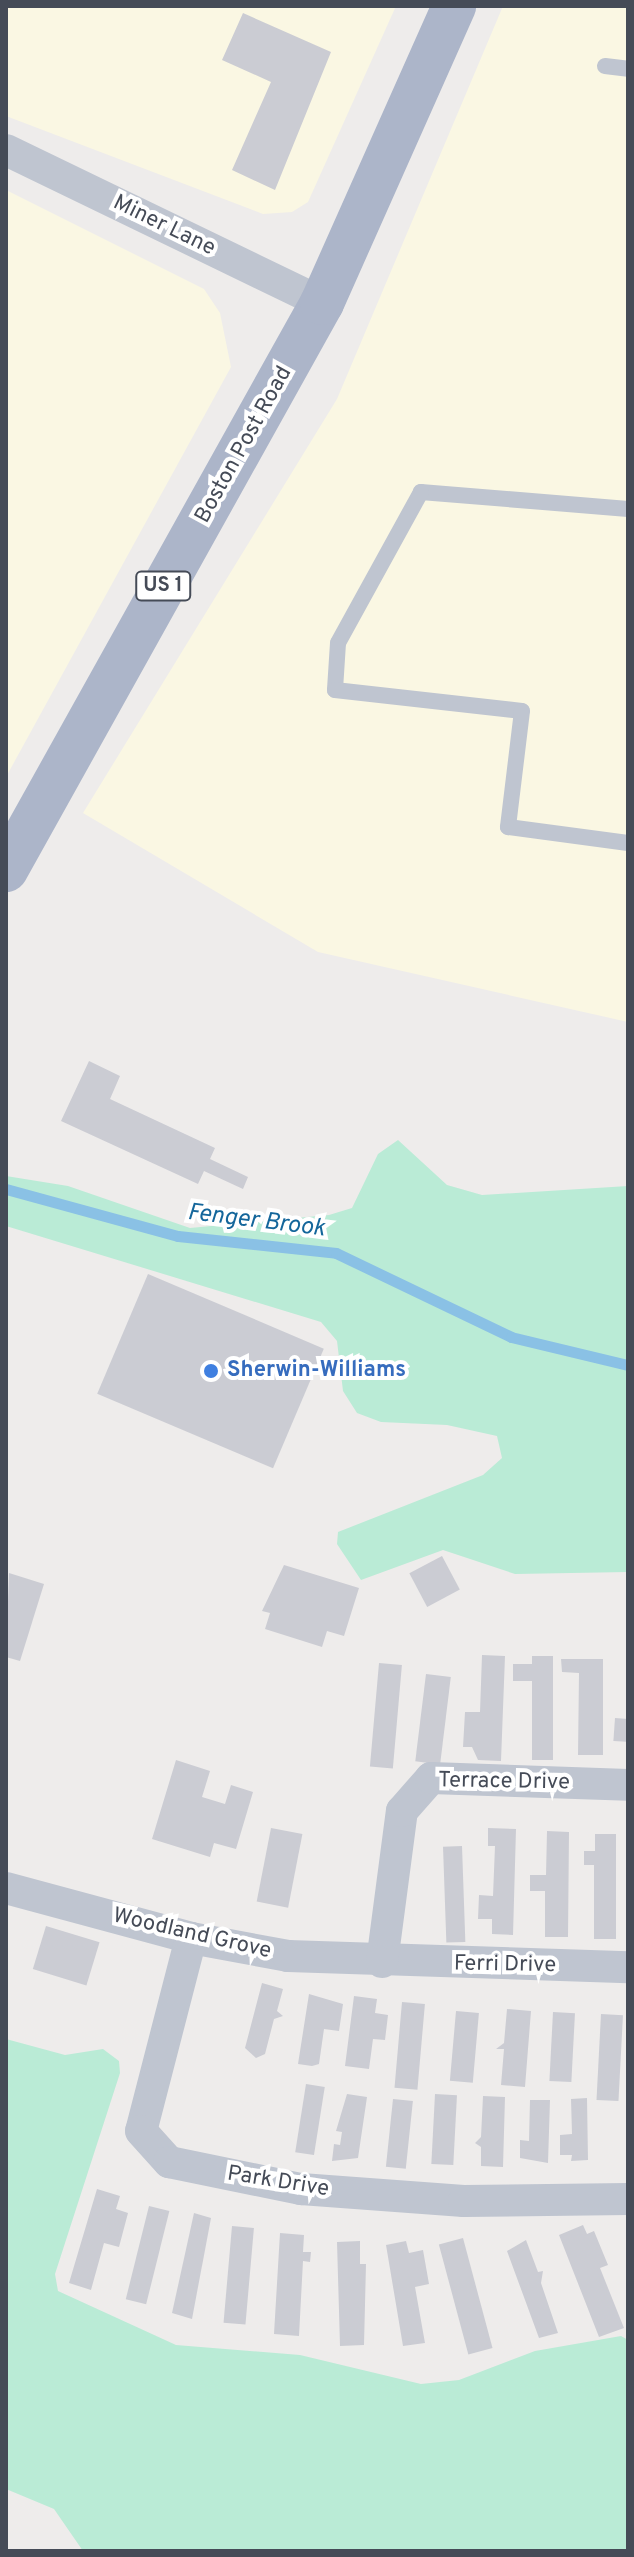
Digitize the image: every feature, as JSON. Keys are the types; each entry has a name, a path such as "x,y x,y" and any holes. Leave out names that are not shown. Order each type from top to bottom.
{"main road":[{"name":"Boston Post Road","path":"6,870 322,303 454,6"}],"street":[{"name":"Miner Lane","path":"6,150 322,303"},
{"name":"Terrace Drive","path":"382,1962 402,1811 431,1778 628,1785"},
{"name":"Woodland Grove","path":"6,1888 191,1938 288,1956 382,1962"},
{"name":"Park Drive","path":"191,1938 141,2131 169,2162 316,2190 464,2201 628,2199"},
{"name":"Ferri Drive","path":"382,1962 628,1967"}],"lane":[{"path":"605,66 628,69"},
{"path":"628,509 421,492 338,643 335,690 522,711 508,827 628,843"}],"shaded area":[{"path":"6,6 396,6 308,202 292,212 263,214 6,116"},
{"path":"503,6 628,6 628,1022 318,952 83,813 337,399"},
{"path":"6,190 204,289 220,313 231,367 6,777"}],"green space":[{"path":"398,1140 447,1185 482,1195 628,1186 628,1572 515,1574 443,1550 361,1580 337,1544 338,1532 483,1475 502,1458 497,1436 447,1425 381,1422 357,1413 343,1391 337,1341 321,1322 6,1226 6,1176 68,1186 190,1228 329,1215 352,1208 378,1154"},
{"path":"6,2039 65,2055 103,2049 119,2061 120,2073 55,2274 58,2291 176,2345 300,2355 421,2384 459,2380 535,2351 621,2336 628,2340 628,2551 83,2551 54,2509 6,2489"}],"building":[{"path":"243,13 331,52 275,190 232,170 271,82 222,60"},
{"path":"89,1061 120,1076 110,1099 215,1148 210,1159 248,1177 243,1189 204,1171 198,1184 61,1121"},
{"name":"Sherwin-Williams","path":"148,1274 324,1349 273,1468 97,1394"},
{"path":"442,1556 460,1590 427,1607 409,1573"},
{"path":"284,1565 359,1588 344,1636 327,1631 322,1647 265,1629 270,1613 262,1611"},
{"path":"9,1573 44,1584 20,1661 6,1657"},
{"path":"482,1655 505,1656 501,1761 478,1760 472,1747 463,1747 465,1712 480,1712"},
{"path":"532,1656 553,1656 553,1760 532,1760 532,1681 513,1681 513,1664 532,1664"},
{"path":"561,1659 603,1659 603,1755 578,1755 579,1673 562,1672"},
{"path":"379,1663 402,1665 393,1769 370,1767"},
{"path":"426,1674 451,1677 440,1764 415,1761"},
{"path":"615,1718 628,1719 626,1742 613,1741"},
{"path":"176,1760 210,1771 202,1797 225,1804 231,1785 253,1792 236,1849 214,1843 210,1857 152,1839"},
{"path":"271,1828 302,1834 288,1908 257,1902"},
{"path":"488,1828 516,1829 513,1935 492,1934 492,1919 478,1919 479,1895 493,1896 495,1846 488,1846"},
{"path":"547,1831 569,1832 568,1937 545,1937 545,1891 530,1891 530,1875 546,1875"},
{"path":"595,1834 616,1834 616,1939 594,1939 594,1865 584,1865 584,1851 595,1851"},
{"path":"462,1846 465,1942 446,1943 443,1847"},
{"path":"46,1926 100,1942 86,1985 33,1969"},
{"path":"262,1983 283,1989 277,2011 283,2016 274,2019 265,2054 256,2058 245,2048"},
{"path":"309,1994 343,2004 339,2031 324,2029 319,2064 312,2066 298,2064"},
{"path":"354,1996 377,1999 375,2013 388,2015 385,2040 373,2039 369,2069 345,2066"},
{"path":"402,2002 425,2004 417,2090 395,2088"},
{"path":"507,2009 531,2011 525,2087 501,2085 504,2049 496,2049 504,2043"},
{"path":"456,2011 479,2013 473,2083 450,2081"},
{"path":"553,2012 575,2013 571,2082 549,2081"},
{"path":"601,2014 623,2015 618,2101 596,2100"},
{"path":"306,2084 325,2087 314,2155 295,2152"},
{"path":"347,2094 367,2097 358,2158 332,2161 334,2144 340,2145 342,2132 336,2131"},
{"path":"435,2094 457,2095 453,2165 431,2164"},
{"path":"483,2096 505,2097 503,2167 481,2166 481,2147 475,2143 481,2137"},
{"path":"587,2098 588,2160 571,2161 572,2155 560,2155 560,2135 572,2134 571,2099"},
{"path":"393,2099 413,2101 406,2169 386,2167"},
{"path":"530,2100 550,2100 548,2163 520,2158 520,2140 529,2141"},
{"path":"97,2189 120,2196 116,2209 128,2213 119,2247 104,2243 91,2290 69,2283"},
{"path":"149,2206 169,2211 146,2304 126,2299"},
{"path":"194,2213 211,2218 192,2319 172,2313"},
{"path":"583,2225 587,2234 594,2231 608,2265 600,2268 624,2328 599,2337 559,2235"},
{"path":"232,2226 254,2228 245,2325 224,2323"},
{"path":"280,2233 304,2235 303,2252 311,2252 310,2262 303,2261 299,2336 274,2334"},
{"path":"463,2238 493,2348 468,2355 439,2244"},
{"path":"526,2240 538,2272 543,2271 541,2283 558,2333 539,2338 507,2251"},
{"path":"360,2241 360,2264 366,2264 364,2345 340,2346 337,2242"},
{"path":"406,2241 409,2253 423,2250 429,2284 415,2287 425,2343 403,2346 386,2245"}],"waterway":[{"name":"Fenger Brook","path":"6,1189 178,1236 336,1253 511,1337 628,1365"}],"place":[{"name":"Sherwin-Williams","path":"211,1371"}]}
